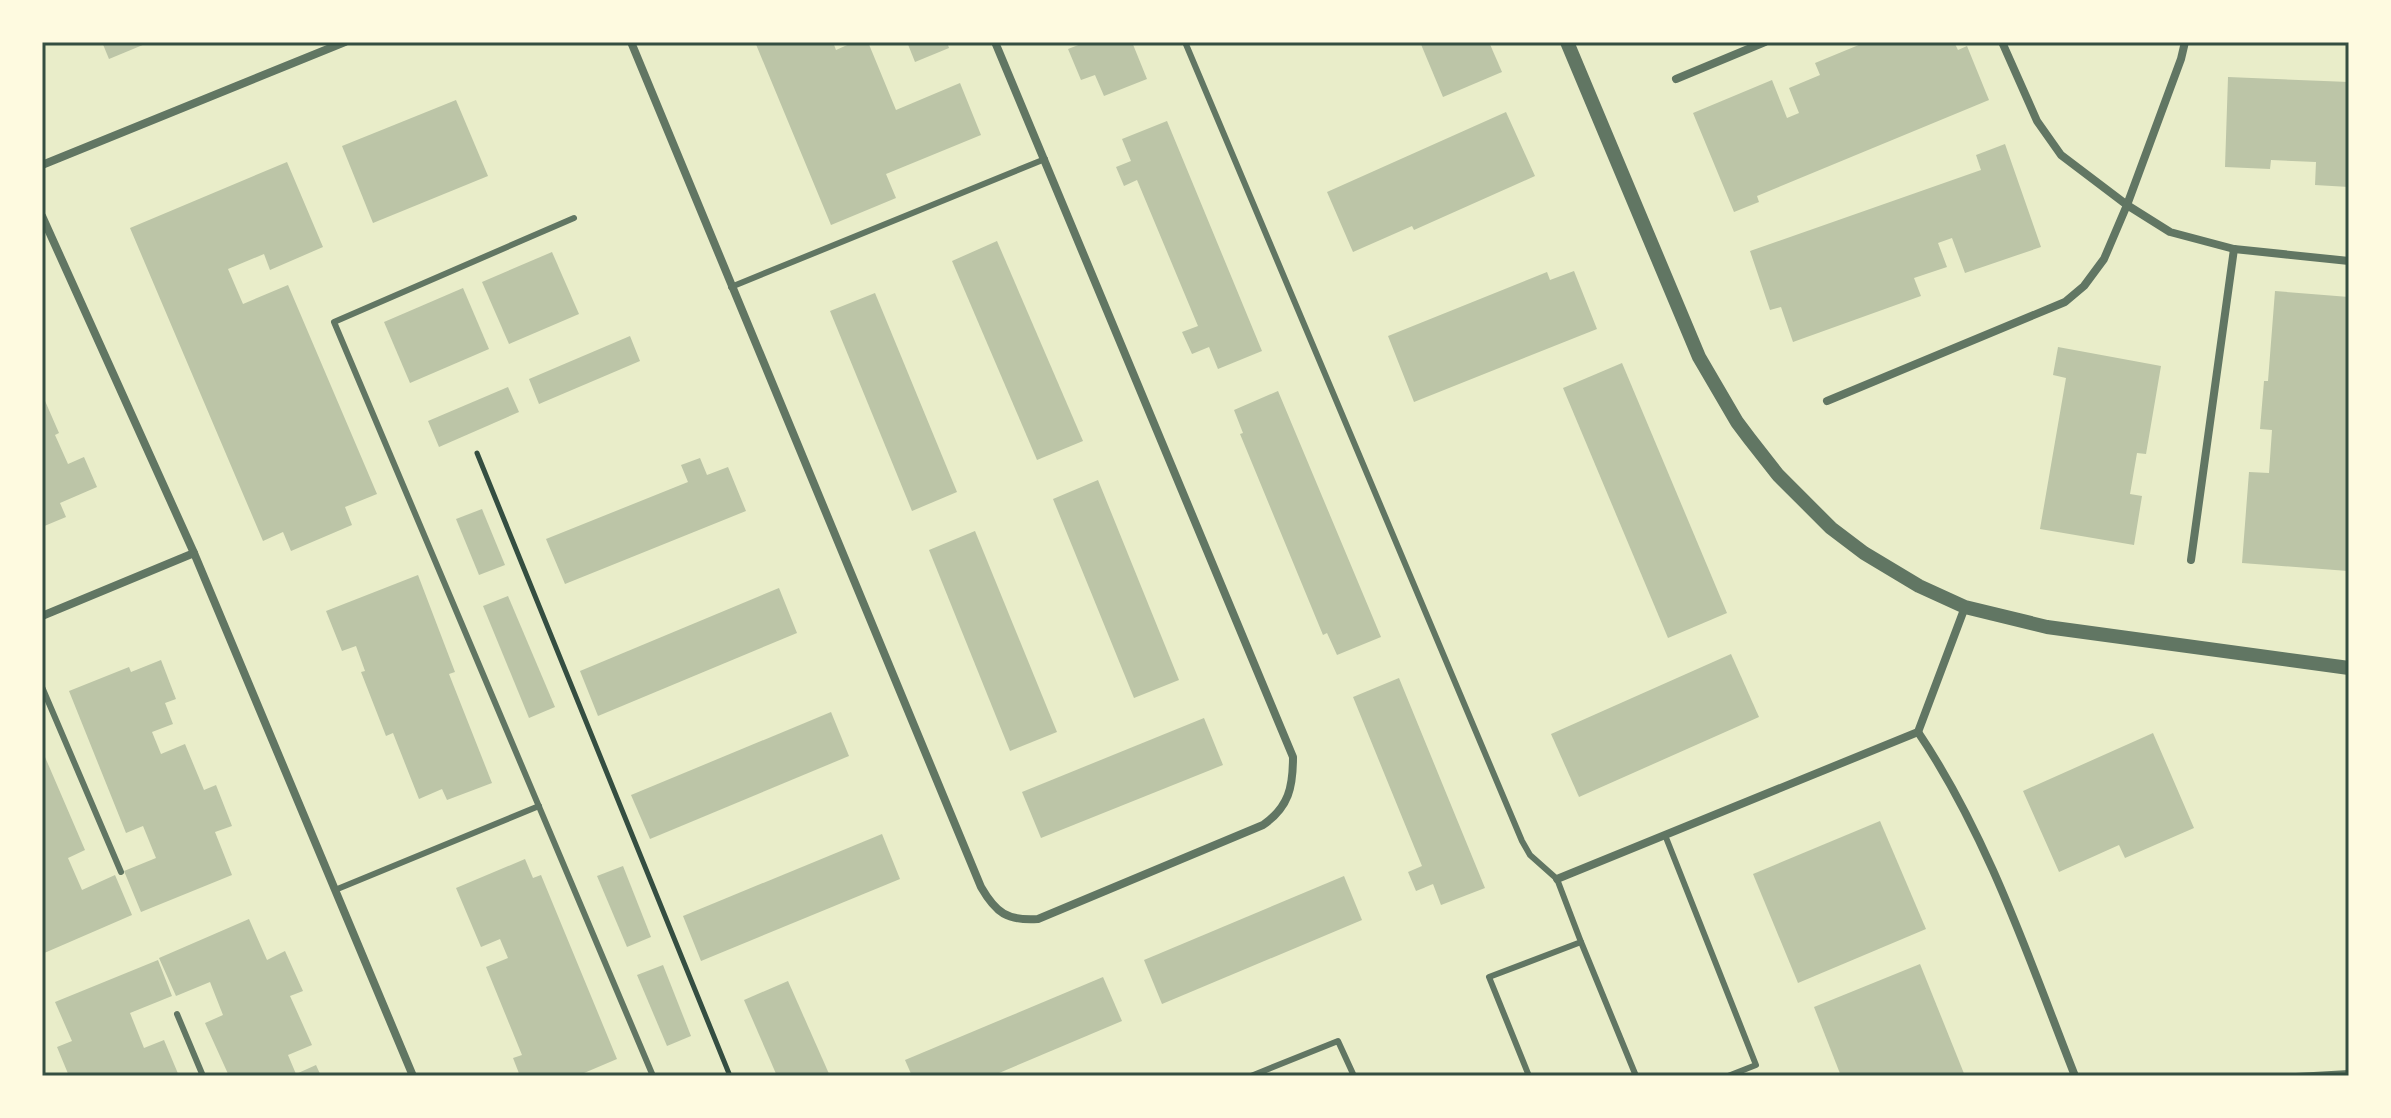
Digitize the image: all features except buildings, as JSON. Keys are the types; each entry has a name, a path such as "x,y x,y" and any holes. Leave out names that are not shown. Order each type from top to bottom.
{"street":[{"path":"42,165 345,42"},
{"path":"631,42 981,887 992,906 1006,916 1022,920 1038,919 1263,825 1284,805 1293,782 1293,757 995,42"},
{"path":"1567,42 1699,357 1737,422 1778,475 1831,528 1864,553 1919,586 1965,607 2047,627 2349,668"},
{"path":"1676,79 1765,42"},
{"path":"2002,42 2037,121 2061,155 2127,205 2170,232 2234,249 2349,261"},
{"path":"1827,401 2065,302 2084,286 2104,259 2127,205 2185,42"},
{"path":"42,216 194,553 413,1076"},
{"path":"2191,560 2234,249"},
{"path":"42,616 194,553"},
{"path":"1557,879 1918,732 1965,607"},
{"path":"1918,732 1947,775 2013,917 2075,1076"}],"lane":[{"path":"1185,42 1522,841 1530,855 1557,879 1636,1076"},
{"path":"731,287 1045,159"},
{"path":"574,218 334,322 653,1076"},
{"path":"42,687 121,872"},
{"path":"335,890 539,806"},
{"path":"1665,835 1756,1065 1728,1076"},
{"path":"1529,1076 1489,977 1581,942"},
{"path":"177,1014 203,1076"},
{"path":"1251,1076 1338,1041 1354,1076"},
{"path":"2296,1076 2349,1073"}],"path":[{"path":"477,453 730,1076"}]}
